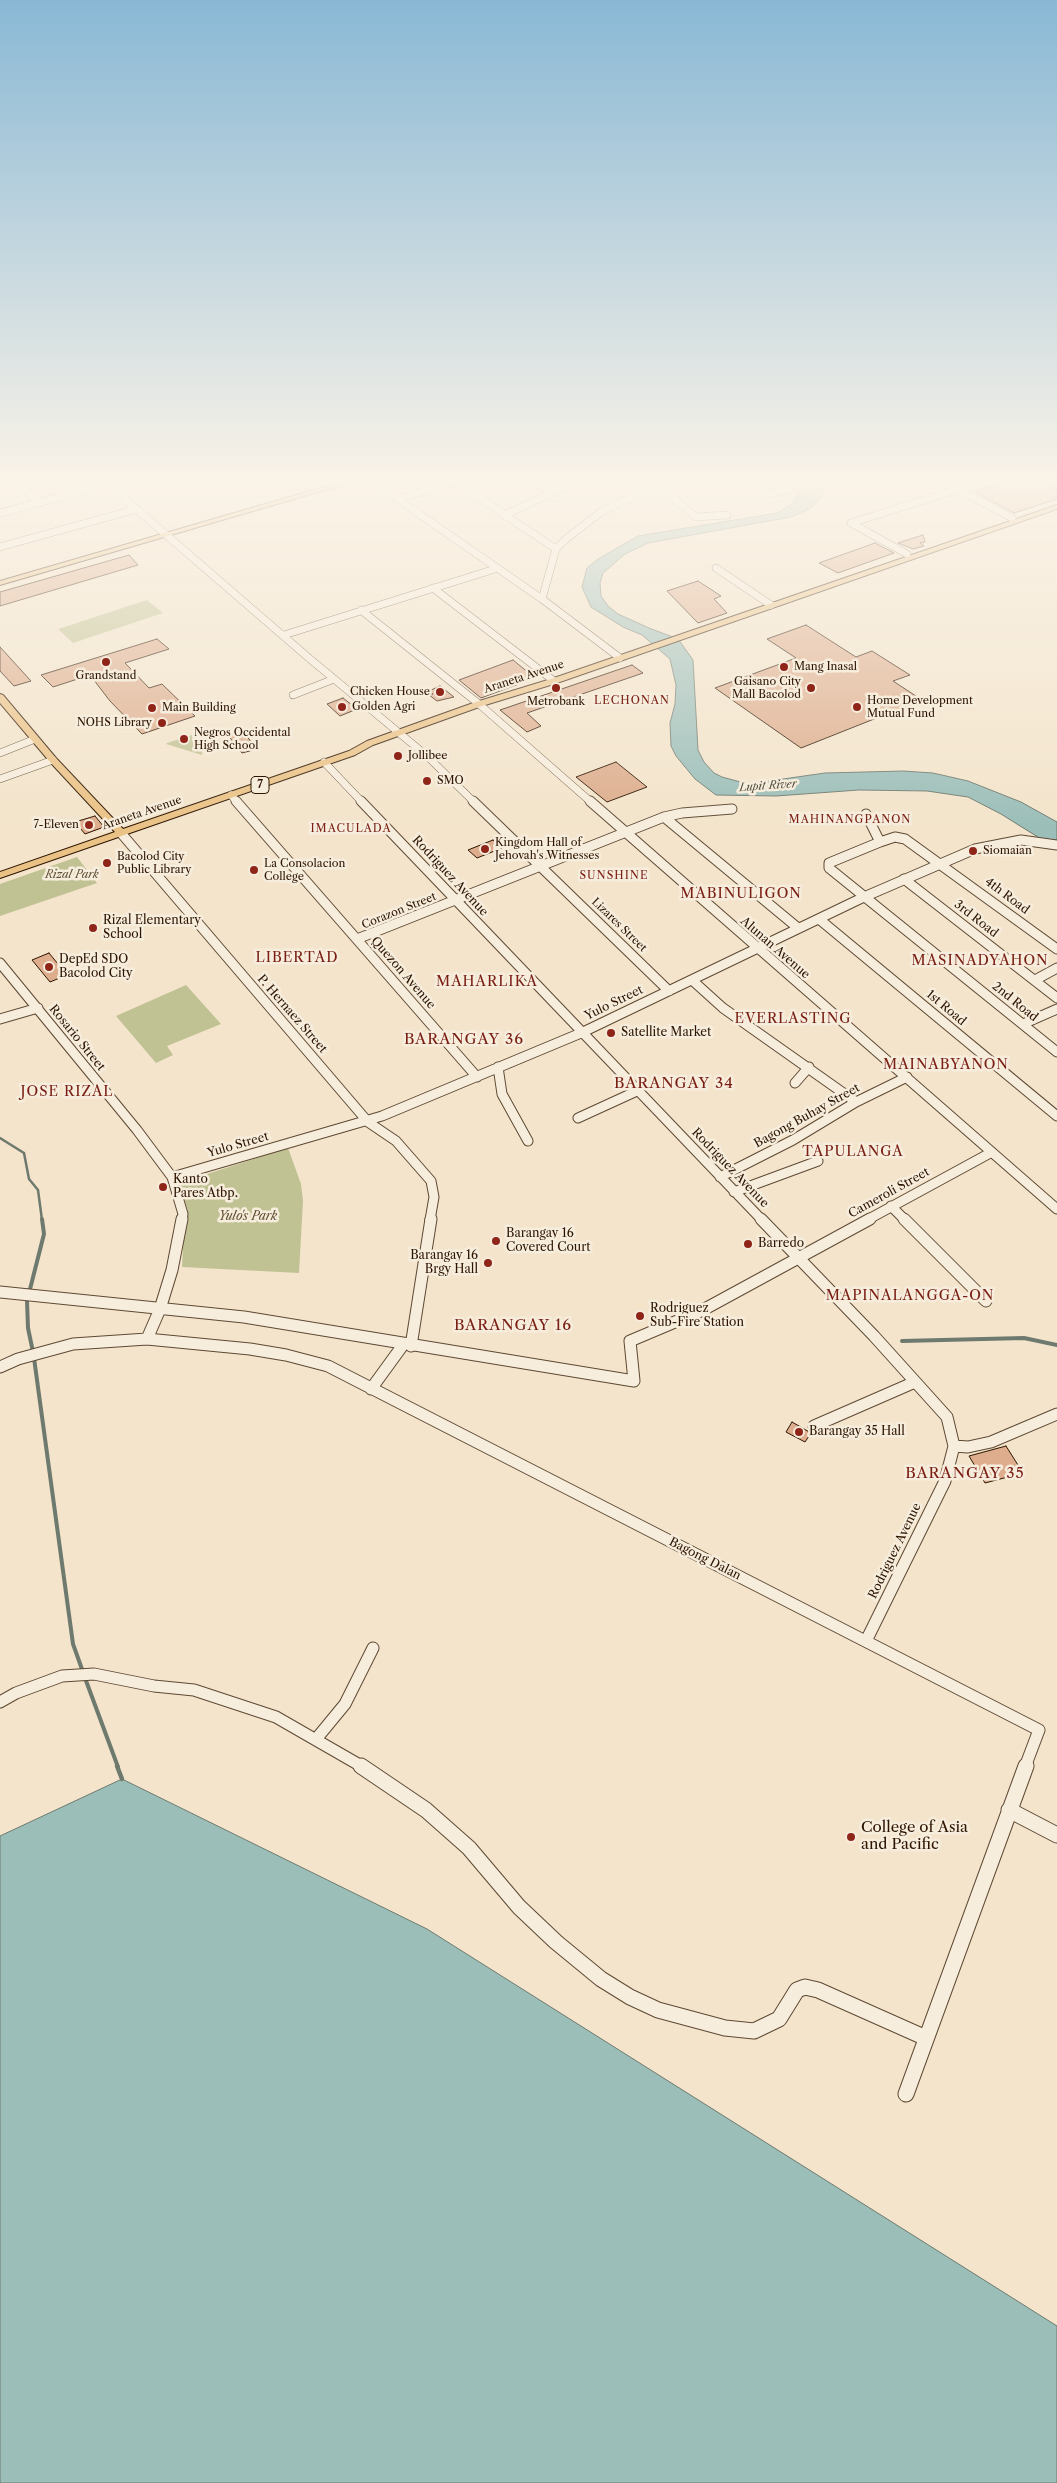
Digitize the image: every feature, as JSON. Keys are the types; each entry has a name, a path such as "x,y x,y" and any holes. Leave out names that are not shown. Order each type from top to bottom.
{"main road":[{"name":"Araneta Avenue","path":"0,875 324,762 479,704 554,681 791,598"},
{"name":"P. Hernaez Street","path":"0,697 53,760 120,834"}],"street":[{"name":"Lizares Street","path":"241,598 427,756 542,865 669,990"},
{"path":"284,635 400,598"},
{"path":"445,598 554,681"},
{"path":"760,598 771,605"},
{"path":"542,599 620,658"},
{"name":"Alunan Avenue","path":"361,610 479,704 1057,1208"},
{"path":"293,695 334,679"},
{"path":"0,753 35,739"},
{"path":"0,779 53,760"},
{"name":"Rodriguez Avenue","path":"324,762 581,1033 878,1341 947,1417 954,1446 945,1480 866,1642"},
{"name":"Quezon Avenue","path":"231,795 477,1077"},
{"name":"Corazon Street","path":"357,939 664,816 732,809"},
{"path":"866,814 880,842"},
{"path":"664,816 798,928"},
{"name":"P. Hernaez Street","path":"120,834 368,1122 396,1140 434,1185 407,1345"},
{"name":"4th Road","path":"880,842 901,838 941,863 1057,950"},
{"name":"Yulo Street","path":"172,1177 368,1122 581,1033 864,897 941,863 994,843 1021,840 1057,845"},
{"name":"2nd Road","path":"880,842 828,865 864,897 1057,1052"},
{"name":"3rd Road","path":"904,879 1057,998"},
{"name":"1st Road","path":"819,919 1057,1116"},
{"name":"Rosario Street","path":"0,963 137,1130 172,1177"},
{"path":"1035,980 1057,968"},
{"path":"692,980 723,1008 856,1102"},
{"path":"0,1019 38,1008"},
{"path":"1022,1024 1057,1009"},
{"path":"498,1067 499,1084 502,1094 528,1141"},
{"path":"795,1083 809,1067"},
{"name":"Bagong Buhay Street","path":"720,1177 793,1140 856,1102 906,1077"},
{"path":"578,1118 637,1091"},
{"name":"Cameroli Street","path":"407,1345 634,1381 630,1341 701,1311 992,1152"},
{"path":"734,1192 818,1161"},
{"path":"147,1339 160,1309 172,1270 183,1214 172,1177"},
{"path":"892,1206 986,1301"},
{"path":"0,1292 244,1317 407,1345 371,1389"},
{"name":"Bagong Dalan","path":"0,1367 18,1359 51,1349 100,1341 147,1339 201,1343 286,1355 328,1366 1039,1730 1009,1810"},
{"path":"814,1426 915,1382"},
{"path":"954,1446 968,1447 991,1442 1057,1414"},
{"path":"317,1738 345,1704 373,1648"},
{"path":"0,1702 16,1693 62,1676 94,1674 214,1695 276,1717 317,1738 396,1788 451,1830 469,1848 519,1907 601,1979 630,1997 658,2010 725,2028 754,2031 778,2019 797,1990 805,1987 818,1990 926,2038"},
{"path":"906,2094 1009,1810 1057,1835"}],"green space":[{"path":"147,600 163,613 73,643 58,629"},
{"path":"204,731 202,755 166,744 167,743"},
{"name":"Rizal Park","path":"77,857 97,883 0,916 0,884"},
{"path":"186,985 221,1024 167,1046 173,1055 156,1063 116,1016"},
{"name":"Yulo's Park","path":"288,1148 301,1184 303,1201 299,1273 182,1267 185,1212 188,1211 179,1183"}],"water":[{"name":"Lupit River","path":"587,598 602,598 608,606 618,614 678,639 693,660 698,750 704,762 714,773 748,784 825,773 903,771 933,773 968,781 1021,802 1057,822 1057,849 1001,814 968,797 927,791 859,790 776,796 716,795 695,779 676,756 671,746 670,723 675,704 676,685 670,659 642,635 623,627 591,607"},
{"path":"122,1779 427,1929 1057,2326 1057,2483 0,2483 0,1836"}],"building":[{"path":"0,598 27,598 0,606"},
{"path":"674,598 717,598 714,599 727,613 698,623"},
{"name":"Gaisano City Mall Bacolod","path":"806,625 856,657 872,651 910,675 893,681 922,700 801,748 715,688 796,658 767,639"},
{"path":"157,639 169,649 125,663 149,688 162,684 195,716 142,734 110,701 90,675 53,687 41,675"},
{"path":"0,647 31,681 14,686 0,671"},
{"path":"513,660 535,678 481,698 459,680"},
{"path":"632,665 643,673 527,713 541,726 527,732 500,710"},
{"name":"Chicken House","path":"440,686 454,697 437,701 429,695 433,694 429,691"},
{"name":"Golden Agri","path":"343,698 357,709 340,716 327,704"},
{"path":"240,728 257,749 242,753 226,733"},
{"path":"616,762 647,787 607,802 576,777"},
{"name":"7-Eleven","path":"95,816 104,827 85,834 75,822"},
{"name":"Kingdom Hall of Jehovah's Witnesses","path":"493,840 502,848 477,858 468,850"},
{"name":"DepEd SDO Bacolod City","path":"49,953 67,975 50,982 32,960"},
{"name":"Barangay 35 Hall","path":"792,1422 811,1433 805,1442 786,1432"},
{"path":"1006,1446 1023,1473 985,1483 969,1456"}],"waterway":[{"path":"0,1138 24,1153 29,1179 38,1190 42,1220"},
{"path":"33,1352 28,1328 27,1301 44,1234 42,1219"},
{"path":"902,1341 1024,1338 1057,1345"},
{"path":"34,1358 73,1644 83,1672"},
{"path":"85,1678 118,1767"},
{"path":"117,1766 122,1779"}],"place":[{"name":"Grandstand","path":"106,662"},
{"name":"Mang Inasal","path":"784,667"},
{"name":"Metrobank","path":"556,688"},
{"name":"Gaisano City Mall Bacolod","path":"811,688"},
{"name":"Chicken House","path":"440,692"},
{"name":"Golden Agri","path":"342,707"},
{"name":"Home Development Mutual Fund","path":"857,707"},
{"name":"Main Building","path":"152,708"},
{"name":"NOHS Library","path":"162,723"},
{"name":"Negros Occidental High School","path":"184,739"},
{"name":"Jollibee","path":"398,756"},
{"name":"SMO","path":"427,781"},
{"name":"7-Eleven","path":"89,825"},
{"name":"Kingdom Hall of Jehovah's Witnesses","path":"485,849"},
{"name":"Siomaian","path":"973,851"},
{"name":"Bacolod City Public Library","path":"107,863"},
{"name":"La Consolacion College","path":"254,870"},
{"name":"Rizal Elementary School","path":"93,928"},
{"name":"DepEd SDO Bacolod City","path":"49,967"},
{"name":"Satellite Market","path":"611,1033"},
{"name":"Kanto Pares Atbp.","path":"163,1187"},
{"name":"Barangay 16 Covered Court","path":"496,1241"},
{"name":"Barredo","path":"748,1244"},
{"name":"Barangay 16 Brgy Hall","path":"488,1263"},
{"name":"Rodriguez Sub-Fire Station","path":"640,1316"},
{"name":"Barangay 35 Hall","path":"799,1432"},
{"name":"College of Asia and Pacific","path":"851,1837"}],"district":[{"name":"LECHONAN","path":"632,701"},
{"name":"MAHINANGPANON","path":"850,820"},
{"name":"IMACULADA","path":"351,829"},
{"name":"SUNSHINE","path":"614,876"},
{"name":"MABINULIGON","path":"741,894"},
{"name":"LIBERTAD","path":"297,958"},
{"name":"MASINADYAHON","path":"980,961"},
{"name":"MAHARLIKA","path":"487,982"},
{"name":"EVERLASTING","path":"793,1019"},
{"name":"BARANGAY 36","path":"464,1040"},
{"name":"MAINABYANON","path":"946,1065"},
{"name":"BARANGAY 34","path":"674,1084"},
{"name":"JOSE RIZAL","path":"67,1092"},
{"name":"TAPULANGA","path":"853,1152"},
{"name":"MAPINALANGGA-ON","path":"910,1296"},
{"name":"BARANGAY 16","path":"513,1326"},
{"name":"BARANGAY 35","path":"965,1474"}]}
